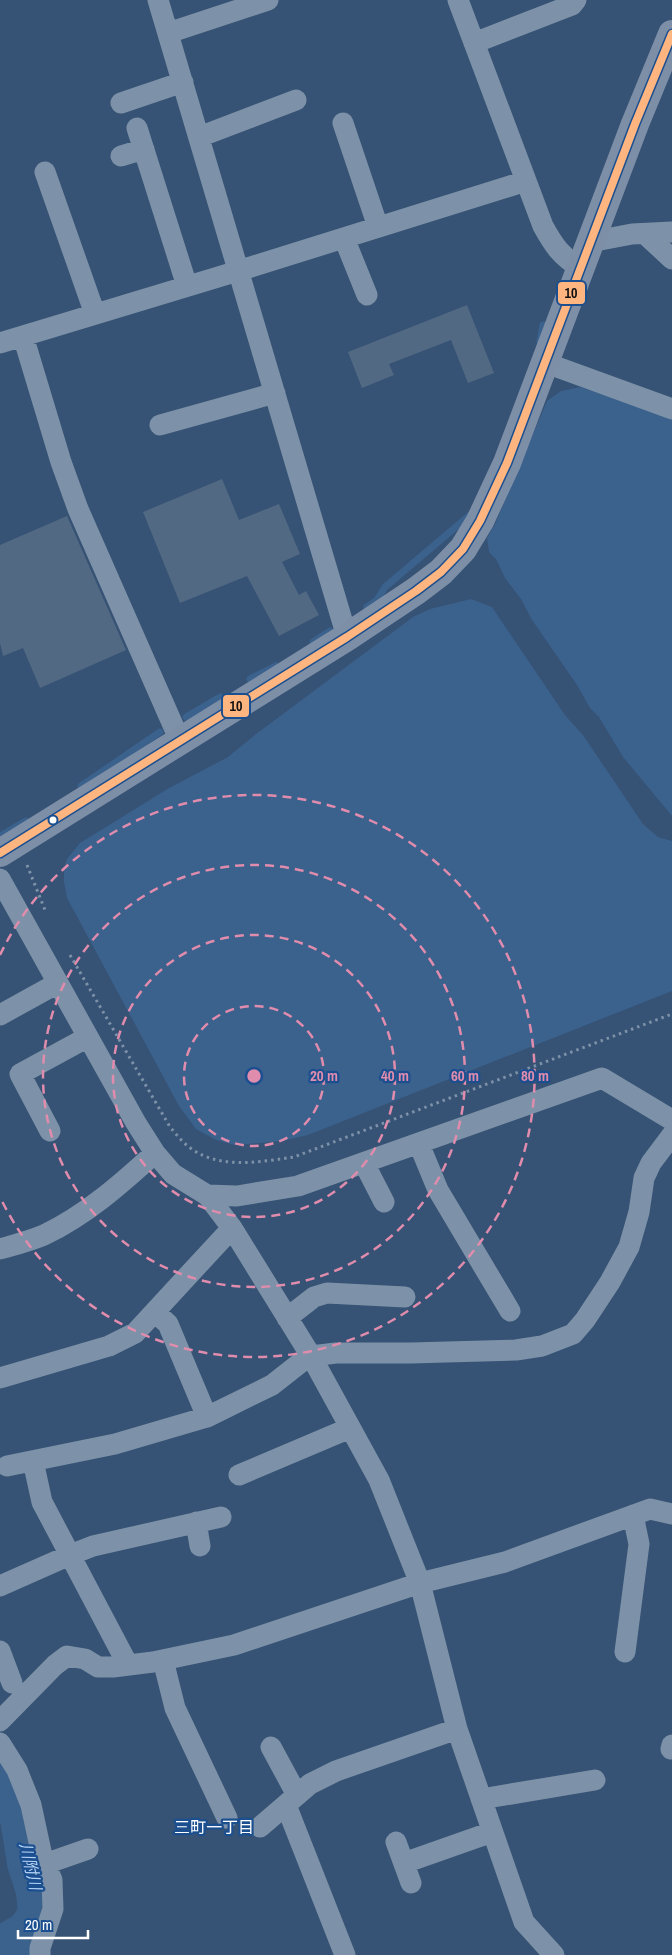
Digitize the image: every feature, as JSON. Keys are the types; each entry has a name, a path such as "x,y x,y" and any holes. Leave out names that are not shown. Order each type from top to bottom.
{"main road":[{"path":"0,853 347,637 441,572 463,548 480,521 507,463 590,242 672,34"}],"street":[{"path":"158,0 347,637"},
{"path":"168,33 268,0"},
{"path":"458,0 543,226 553,244 564,258 580,268"},
{"path":"474,43 572,5 576,0"},
{"path":"121,103 182,82"},
{"path":"199,138 296,100"},
{"path":"343,123 378,227"},
{"path":"137,128 187,286"},
{"path":"121,156 144,149"},
{"path":"46,172 95,314"},
{"path":"0,343 526,181"},
{"path":"590,242 632,234 672,232"},
{"path":"645,234 672,259"},
{"path":"344,238 367,295"},
{"path":"23,336 61,462 78,510 180,741"},
{"path":"546,363 672,410"},
{"path":"160,425 275,393"},
{"path":"0,879 155,1153 173,1174 206,1195 232,1228 311,1356 379,1480 420,1583 457,1729 524,1922 554,1955"},
{"path":"0,1015 58,983"},
{"path":"50,1131 20,1074 88,1037"},
{"path":"206,1195 237,1196 298,1186 602,1078 672,1120"},
{"path":"7,1466 115,1444 207,1417 239,1403 272,1385 311,1356 336,1353 516,1350 542,1346 573,1334 585,1320 610,1282 629,1247 640,1212 644,1178 651,1162 672,1135"},
{"path":"419,1144 438,1190 510,1311"},
{"path":"0,1250 42,1235 74,1218 120,1184 155,1153"},
{"path":"364,1163 384,1202"},
{"path":"0,1378 109,1346 135,1333 232,1228"},
{"path":"287,1318 314,1297 328,1293 405,1298"},
{"path":"155,1312 168,1324 207,1417"},
{"path":"239,1475 350,1428"},
{"path":"33,1461 42,1502 128,1665"},
{"path":"0,1720 55,1665 67,1656 85,1659 98,1667 113,1667 163,1660 234,1645 420,1583 505,1562 650,1509 672,1514"},
{"path":"624,1652 639,1544 633,1515"},
{"path":"0,1586 70,1554 93,1546 221,1517"},
{"path":"196,1522 200,1546"},
{"path":"163,1660 175,1708 227,1818"},
{"path":"260,1827 310,1784 336,1770 457,1729"},
{"path":"0,1743 17,1770 30,1806 36,1836 52,1880 53,1909 40,1948 40,1955"},
{"path":"271,1747 345,1955"},
{"path":"481,1799 595,1780"},
{"path":"396,1842 407,1873 492,1832"},
{"path":"45,1864 88,1849"}],"path":[{"path":"34,882 46,912"},
{"path":"70,954 170,1127 189,1147 210,1158 251,1163 294,1157 672,1014"}],"water":[{"path":"580,387 672,417 672,816 623,757 599,717 590,708 577,685 532,620 521,599 505,578 496,559 489,552 487,538 496,522 547,401 561,391"},
{"path":"471,599 492,607 565,715 583,735 643,824 658,837 672,841 672,991 308,1135 282,1141 235,1145 216,1140 196,1129 179,1106 67,898 64,868 67,859 80,843 169,788 228,757 413,617 430,609"}],"building":[{"path":"467,305 494,373 468,383 451,340 389,364 394,375 362,388 348,352"},
{"path":"222,479 239,520 279,504 300,554 282,562 299,595 306,591 319,615 279,636 247,576 180,603 143,512"},
{"path":"67,516 126,650 40,688 23,648 3,656 0,643 0,545"}],"waterway":[{"path":"540,341 543,325"},
{"path":"367,607 377,600 385,587 470,515"},
{"path":"313,642 330,631"},
{"path":"250,679 276,666"},
{"path":"186,717 220,697"},
{"path":"81,786 160,732"},
{"path":"0,836 26,821"},
{"name":"川附川","path":"0,1768 12,1793 21,1819 28,1863 37,1891 39,1915 27,1932 0,1948"}],"transit line":[{"name":"10","path":"0,853 347,637 416,591 441,572 463,549 480,521 507,463 635,124 672,34"}],"district":[{"name":"三町一丁目","path":"214,1827"}]}
